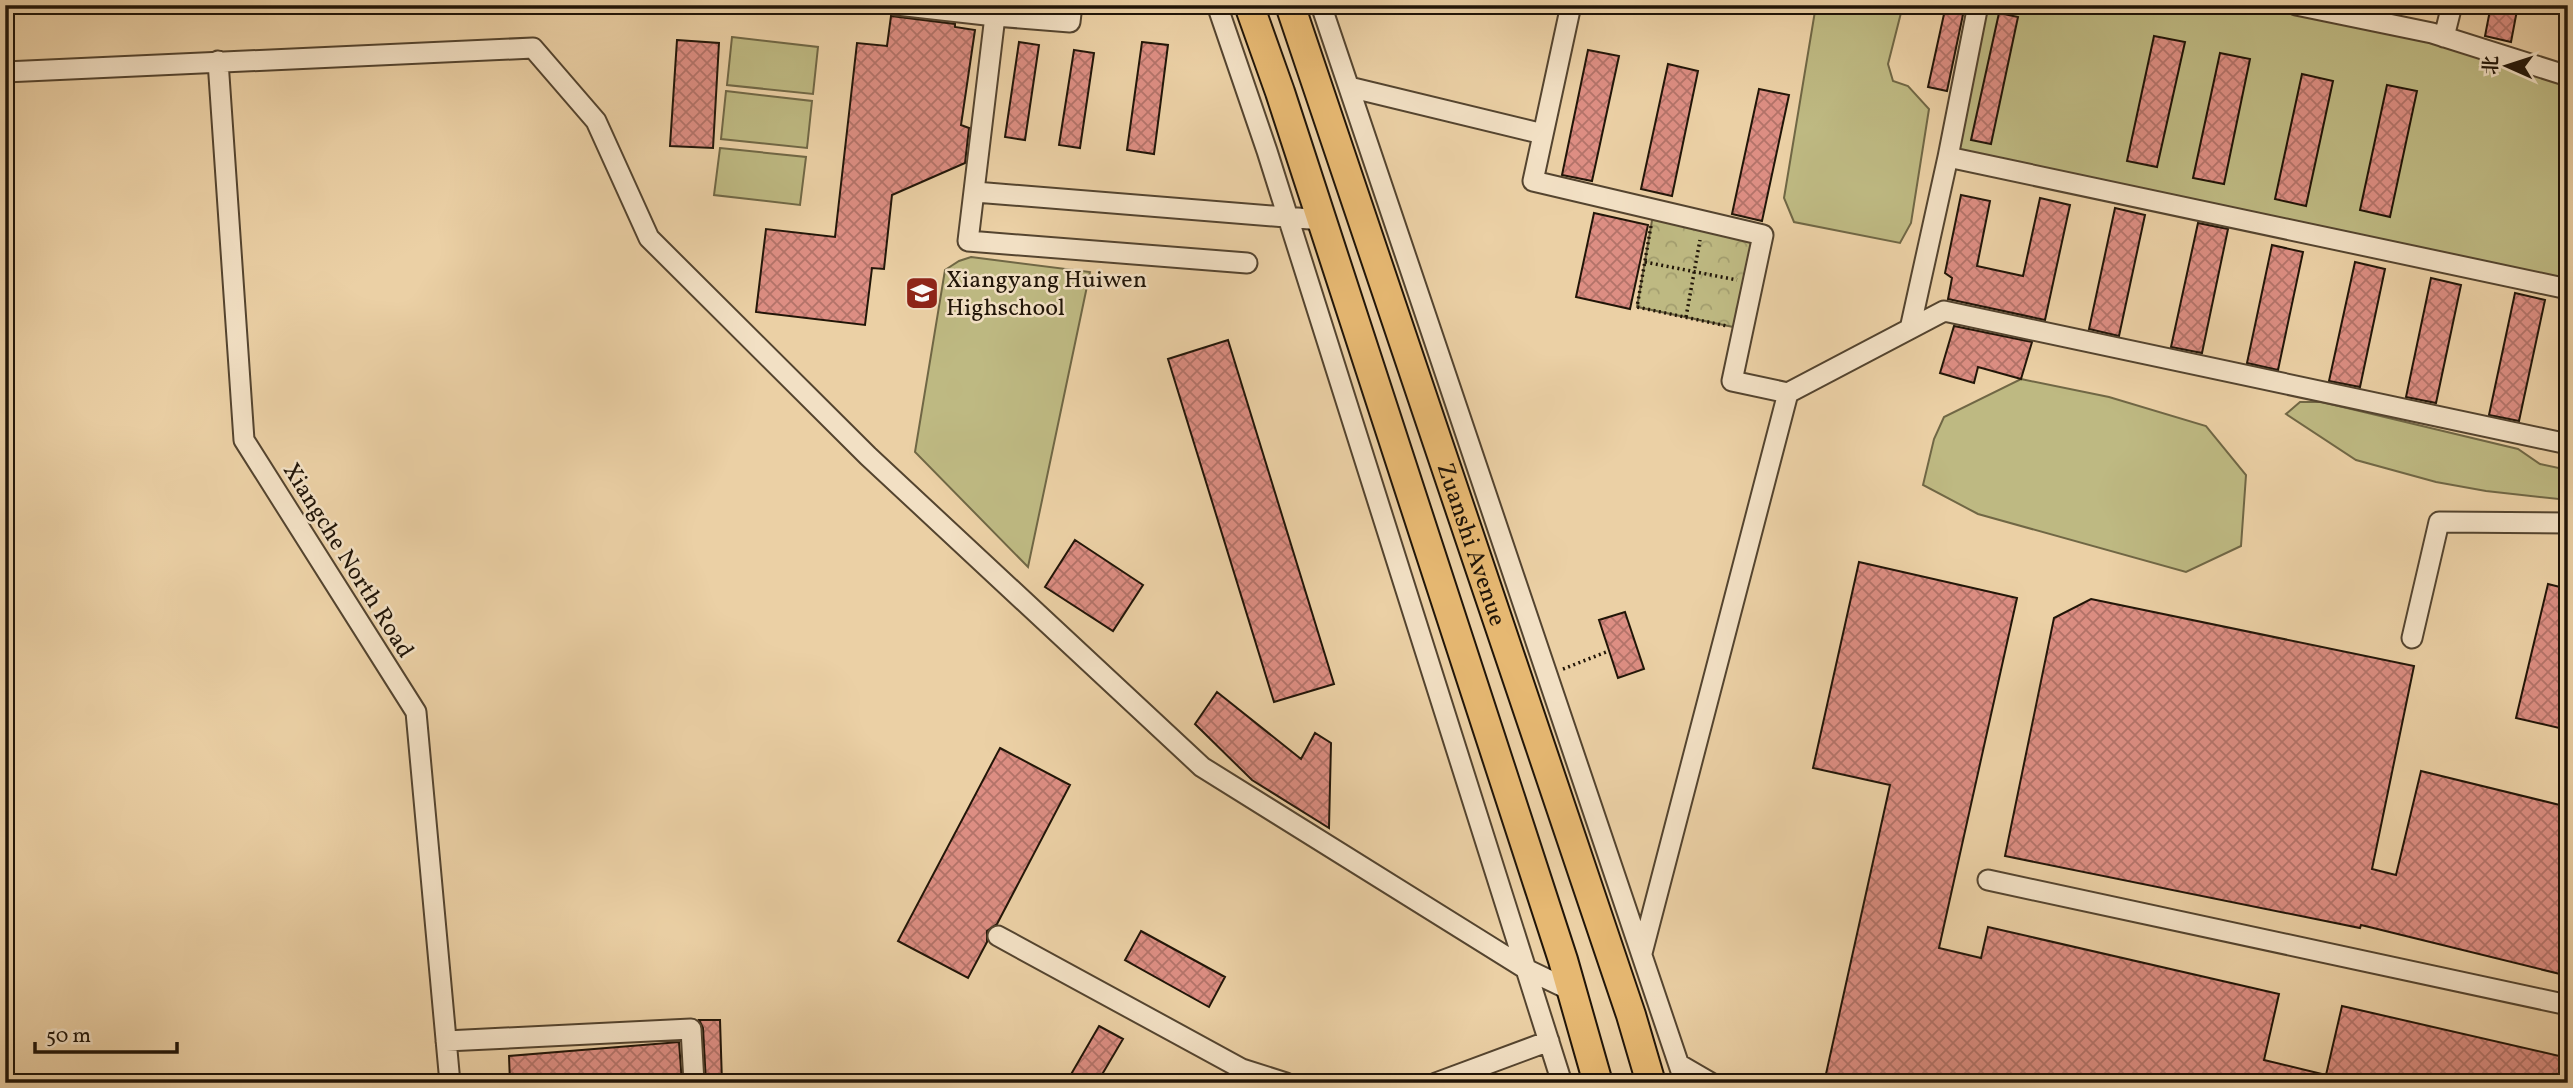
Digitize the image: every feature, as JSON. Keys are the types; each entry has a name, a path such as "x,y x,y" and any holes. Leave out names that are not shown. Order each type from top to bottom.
{"highway":[{"name":"Zuanshi Avenue","path":"1249,5 1322,220 1572,991 1598,1083"},
{"name":"Zuanshi Avenue","path":"1290,5 1627,1002 1649,1079"}],"street":[{"path":"897,5 1070,22 1072,5"},
{"path":"1217,5 1287,215 1562,1083"},
{"path":"1321,5 1683,1074"},
{"path":"1571,5 1533,181 1763,235 1732,381 1788,393 1944,311 2568,444"},
{"path":"1910,328 1978,5"},
{"path":"2295,5 2444,37 2568,76"},
{"path":"2444,37 2452,5"},
{"path":"995,16 968,241 1247,263"},
{"path":"5,72 533,48 596,121 649,238 868,456 1181,749 1213,775 1526,969 1572,991"},
{"name":"Xiangche North Road","path":"218,61 244,440 416,712 450,1083"},
{"path":"1349,87 1543,134"},
{"path":"1948,157 2568,289"},
{"path":"975,192 1287,215 1322,220"},
{"path":"1642,953 1788,393"},
{"path":"2412,638 2439,522 2568,523"},
{"path":"1988,880 2568,1005"},
{"path":"999,936 1242,1069 1286,1083"},
{"path":"446,1041 691,1029 694,1083"},
{"path":"1436,1083 1549,1041"},
{"path":"1649,1079 1683,1074 1711,1083"}],"path":[{"path":"1654,209 1637,307 1743,329"},
{"path":"1686,317 1704,221"},
{"path":"1645,262 1752,284"},
{"path":"1548,675 1609,651"}],"green space":[{"path":"1816,5 1903,5 1888,64 1893,81 1908,86 1929,109 1911,223 1900,243 1794,222 1784,198"},
{"path":"1978,5 2292,5 2568,76 2568,289 1948,157"},
{"path":"732,37 818,47 813,94 727,85"},
{"path":"726,91 812,101 807,148 721,139"},
{"path":"720,148 806,157 800,205 714,195"},
{"path":"1654,209 1763,235 1743,329 1637,307"},
{"path":"971,257 1090,272 1028,567 915,452 945,270"},
{"path":"2021,379 2109,397 2206,426 2246,475 2241,546 2186,572 1978,514 1923,485 1934,439 1944,417"},
{"path":"2300,402 2322,402 2518,449 2540,464 2568,470 2568,500 2486,491 2436,482 2356,460 2286,414"}],"building":[{"path":"1946,5 1965,5 1947,91 1928,87"},
{"path":"2491,5 2518,5 2511,42 2485,36"},
{"path":"1999,13 2018,17 1991,144 1971,140"},
{"path":"891,16 955,24 955,27 975,30 961,125 969,128 965,163 892,195 884,269 872,268 865,325 756,312 766,229 835,237 857,43 887,46"},
{"path":"2154,36 2185,42 2157,167 2127,161"},
{"path":"677,40 719,43 713,148 670,146"},
{"path":"1019,42 1039,45 1025,140 1005,137"},
{"path":"1142,42 1168,45 1154,154 1127,150"},
{"path":"1074,50 1094,53 1080,148 1059,145"},
{"path":"1588,50 1619,56 1592,181 1562,175"},
{"path":"2220,53 2250,59 2224,184 2193,178"},
{"path":"1668,64 1698,71 1672,196 1641,189"},
{"path":"2302,74 2333,81 2306,206 2275,199"},
{"path":"2387,85 2417,91 2390,217 2360,210"},
{"path":"1759,89 1789,95 1762,221 1732,214"},
{"path":"1961,195 1990,201 1977,266 2023,276 2040,198 2070,205 2045,320 1948,299 1952,278 1945,273"},
{"path":"2115,208 2145,215 2119,336 2089,329"},
{"path":"1594,213 1648,225 1630,309 1576,297"},
{"path":"2198,223 2228,229 2202,353 2171,347"},
{"path":"2272,245 2303,252 2278,370 2247,363"},
{"path":"2355,262 2385,269 2360,387 2329,381"},
{"path":"2431,278 2461,285 2436,403 2406,397"},
{"path":"2515,293 2545,300 2519,421 2489,415"},
{"path":"1954,326 2032,342 2021,379 1978,367 1974,383 1940,373"},
{"path":"1228,340 1334,684 1274,702 1168,359"},
{"path":"1075,540 1143,585 1113,631 1045,587"},
{"path":"1859,562 2017,598 1939,948 1981,958 1988,927 2279,994 2264,1060 2326,1075 2342,1006 2568,1058 2568,1083 1824,1083 1890,785 1813,768"},
{"path":"2548,584 2568,589 2568,730 2516,718"},
{"path":"2091,599 2414,666 2372,869 2396,875 2421,771 2568,807 2568,976 2361,925 2360,928 2005,856 2054,618"},
{"path":"1625,612 1644,669 1618,678 1599,620"},
{"path":"1217,692 1301,759 1315,733 1331,743 1329,828 1252,780 1195,724"},
{"path":"1000,748 1070,785 997,924 987,931 987,942 968,978 898,941"},
{"path":"1141,931 1225,977 1209,1007 1125,960"},
{"path":"699,1020 720,1020 722,1083 706,1083 703,1028"},
{"path":"1099,1026 1123,1039 1097,1083 1066,1083"},
{"path":"679,1042 682,1083 510,1083 509,1056"}],"place":[{"name":"Xiangyang Huiwen Highschool","path":"922,293"}]}
